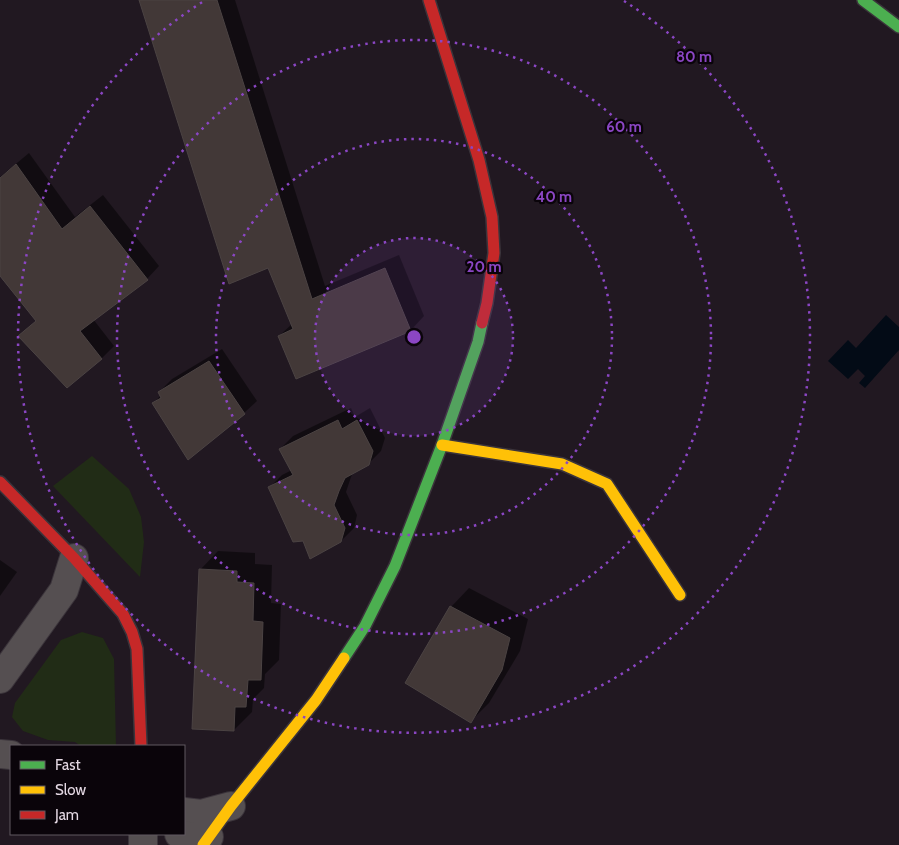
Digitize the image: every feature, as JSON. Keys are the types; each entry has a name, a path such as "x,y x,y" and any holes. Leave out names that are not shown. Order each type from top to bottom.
{"street":[{"path":"183,835 206,841 231,806 316,700 365,626 395,566 442,445 478,342 487,303 494,253 492,218 479,160 429,0"},
{"path":"863,0 899,27"},
{"path":"442,445 562,464 607,484 680,595"},
{"path":"0,482 74,558 123,614 132,632 137,649 141,745"},
{"path":"0,679 64,590 74,558"},
{"path":"185,812 201,814 231,806"}],"green space":[{"path":"92,456 129,489 141,517 144,542 140,577 53,486"},
{"path":"82,632 103,638 114,659 116,745 80,745 75,742 48,740 23,731 12,717 15,703 61,640"}],"shaded area":[{"path":"886,315 899,327 899,350 865,388 859,383 865,376 858,369 848,379 828,361 848,340 856,348"}],"building":[{"path":"139,0 217,0 312,299 385,268 411,331 296,379 278,336 293,329 268,268 229,284"},
{"path":"16,164 62,229 90,206 148,280 80,331 102,359 67,388 18,336 36,321 0,276 0,178"},
{"path":"209,361 245,414 188,460 152,403 161,398 158,392"},
{"path":"338,420 342,429 357,420 373,451 369,465 345,478 334,505 345,528 341,542 310,559 303,541 293,542 268,487 293,475 279,449"},
{"path":"199,569 237,571 237,582 254,583 253,621 263,622 261,680 248,680 246,707 235,707 234,731 192,729"},
{"path":"450,606 510,638 502,670 471,723 405,683"}],"traffic: fast":[{"path":"863,0 899,27"},
{"path":"344,658 365,626 395,566 442,445 478,342 482,323"}],"traffic: slow":[{"path":"442,445 562,464 607,484 680,595"},
{"path":"203,845 231,806 316,700 344,658"}],"traffic: jam":[{"path":"429,0 479,160 492,217 494,253 487,303 482,323"},
{"path":"0,482 74,558 123,614 132,632 137,649 141,745"}]}
